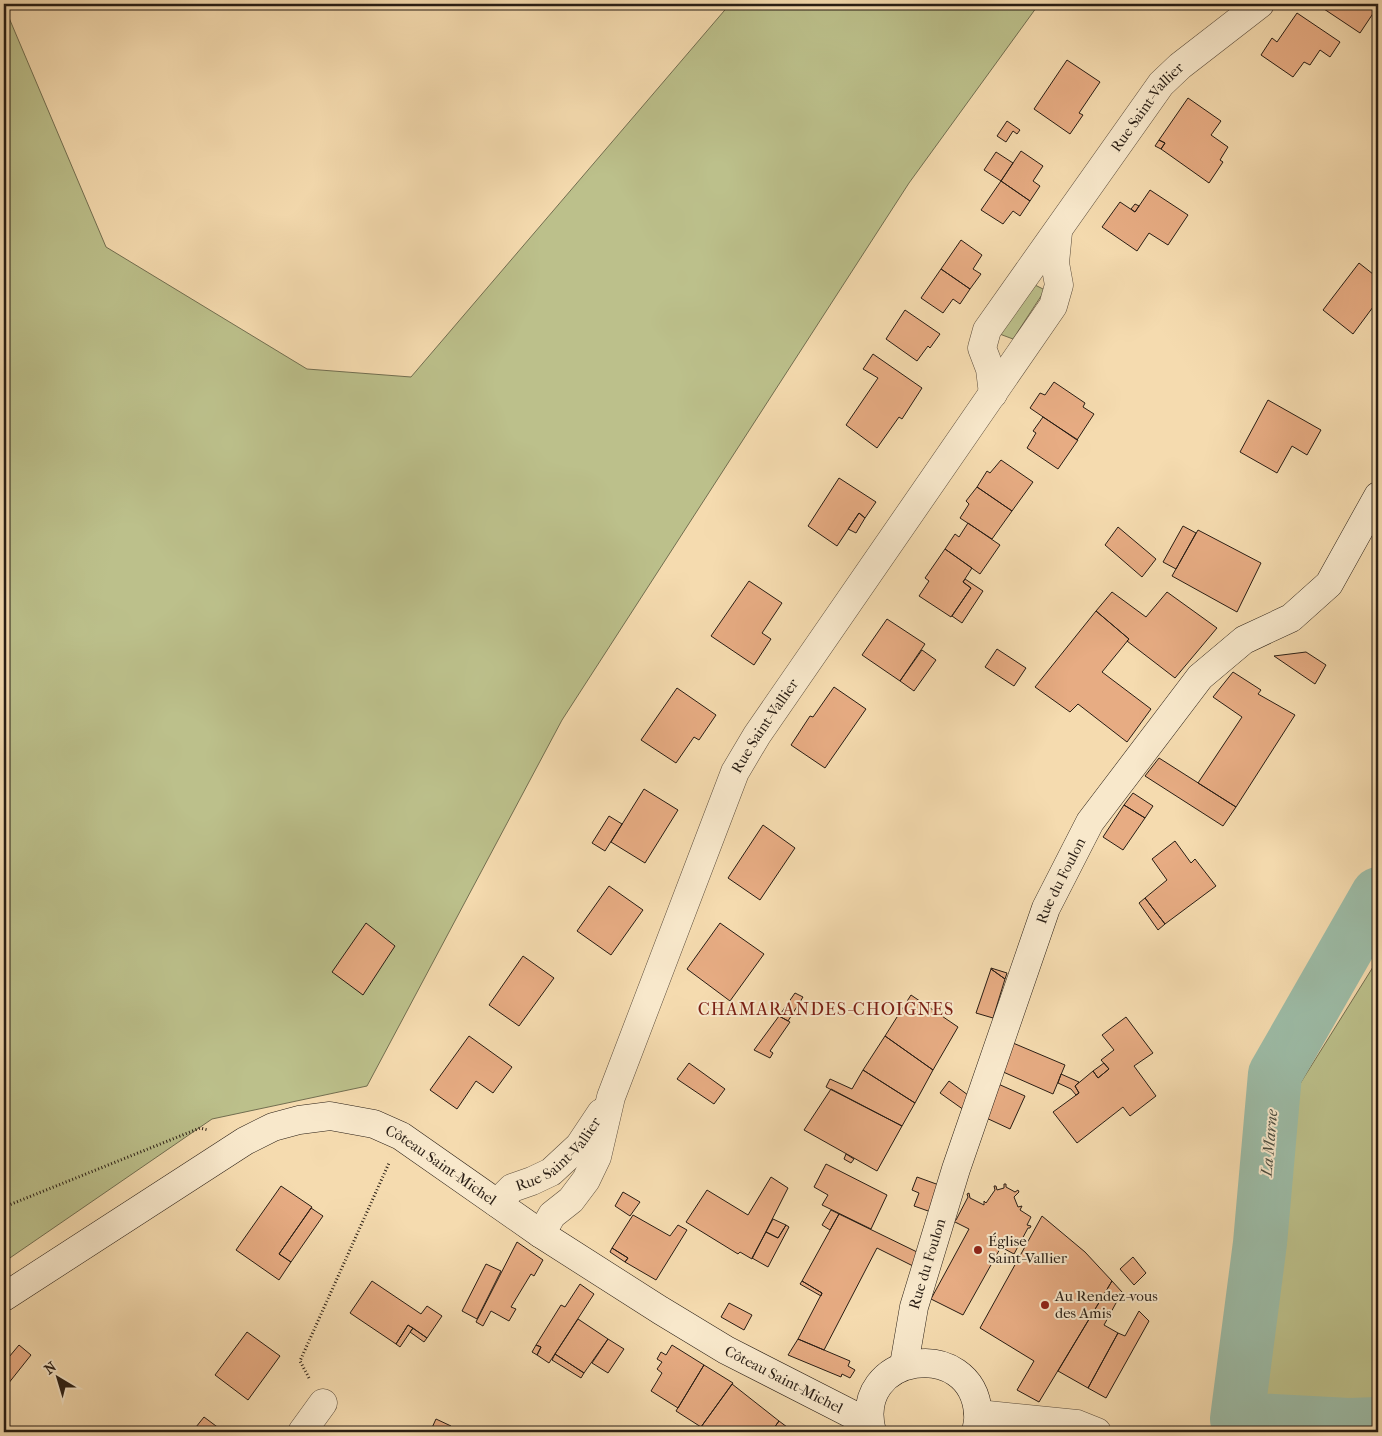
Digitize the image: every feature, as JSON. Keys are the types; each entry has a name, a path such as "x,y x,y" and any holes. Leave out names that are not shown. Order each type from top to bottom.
{"street":[{"name":"Rue Saint-Vallier","path":"993,394 990,369 982,348 987,330 1161,84 1180,66 1260,4"},
{"name":"Rue Saint-Vallier","path":"541,1234 552,1216 571,1200 586,1180 597,1157 611,1097 735,772 757,735 1053,306 1059,285 1055,262 1058,232"},
{"name":"Rue du Foulon","path":"904,1365 914,1307 956,1169 1046,908 1090,822 1200,677 1244,640 1291,618 1329,584 1378,496"},
{"name":"Rue Saint-Vallier","path":"497,1203 512,1188 532,1182 551,1172 579,1146 611,1097"},
{"name":"Côteau Saint-Michel","path":"4,1297 245,1141 273,1127 299,1120 330,1116 374,1124 402,1136 541,1234 660,1310 726,1350 870,1428"},
{"path":"870,1428 870,1404 877,1388 888,1374 904,1365 921,1362 938,1364 954,1371 966,1382 975,1398 977,1423 1078,1424 1097,1432"},
{"path":"302,1432 323,1403"}],"path":[{"path":"4,1206 200,1128 245,1141"},
{"path":"323,1403 300,1360 387,1168"}],"green space":[{"path":"730,4 1039,4 909,183 562,720 367,1086 212,1119 4,1262 4,6 106,247 307,369 411,377"},
{"path":"1033,284 1045,290 1013,339 997,333"},
{"path":"1378,959 1378,1432 1247,1432 1288,1103"}],"building":[{"path":"1323,4 1378,4 1378,6 1360,33 1321,7"},
{"path":"1297,13 1340,42 1330,57 1320,50 1310,65 1304,62 1293,77 1261,55 1272,38 1277,42"},
{"path":"1067,60 1100,82 1079,113 1083,115 1070,134 1034,109"},
{"path":"1188,98 1221,121 1211,135 1228,147 1220,160 1223,162 1209,183 1161,149 1165,143 1159,140"},
{"path":"1007,121 1020,130 1017,134 1013,131 1006,142 997,136"},
{"path":"1159,140 1165,143 1161,149 1155,146"},
{"path":"1021,151 1043,166 1033,181 1040,186 1030,201 1001,181"},
{"path":"996,152 1013,163 1001,181 984,170"},
{"path":"1001,181 1030,201 1020,216 1013,211 1003,224 981,210"},
{"path":"1150,190 1188,215 1168,245 1149,233 1137,251 1102,227 1120,202 1135,212"},
{"path":"1135,204 1139,206 1135,212 1131,209"},
{"path":"961,240 982,255 973,269 981,274 970,289 941,269"},
{"path":"1359,263 1378,278 1378,310 1373,307 1353,334 1323,310"},
{"path":"941,269 970,289 960,304 953,299 943,313 921,298"},
{"path":"905,310 940,334 917,361 886,339"},
{"path":"873,354 922,388 902,419 899,417 877,448 846,425 878,378 863,369"},
{"path":"1054,382 1085,403 1083,407 1094,414 1077,440 1030,408 1040,393 1045,395"},
{"path":"1268,400 1321,430 1307,455 1292,446 1277,473 1240,452"},
{"path":"1043,417 1078,440 1058,469 1027,448 1036,433 1033,431"},
{"path":"1001,460 1033,482 1012,511 977,487 987,471 990,473"},
{"path":"839,478 876,502 865,518 859,513 837,546 808,526"},
{"path":"977,487 1012,511 992,539 960,518 969,504 966,501"},
{"path":"859,513 865,518 856,533 848,529"},
{"path":"968,523 1000,545 980,574 945,549 955,534 959,537"},
{"path":"1183,526 1196,533 1176,569 1163,562"},
{"path":"1118,527 1156,559 1142,577 1105,545"},
{"path":"1198,530 1261,563 1237,612 1172,576"},
{"path":"945,549 972,568 963,582 971,588 951,617 919,596 929,581 925,578"},
{"path":"965,579 983,591 962,623 952,616 971,588 963,582"},
{"path":"749,581 782,603 762,633 771,639 754,665 711,636"},
{"path":"1112,592 1146,617 1167,592 1217,628 1175,678 1127,641 1129,639 1096,611"},
{"path":"1096,611 1129,639 1102,672 1151,709 1127,742 1078,704 1070,712 1035,687"},
{"path":"887,619 925,644 900,681 862,655"},
{"path":"997,649 1026,668 1014,686 985,667"},
{"path":"922,650 936,660 914,691 900,681"},
{"path":"1306,652 1326,665 1315,684 1274,656"},
{"path":"1233,672 1261,690 1258,694 1295,715 1236,807 1198,783 1242,717 1213,697"},
{"path":"834,687 866,709 825,768 791,745 810,716 813,717"},
{"path":"677,688 716,715 699,740 694,737 676,763 641,740"},
{"path":"1159,758 1236,807 1223,826 1145,776"},
{"path":"644,789 678,810 645,863 611,842"},
{"path":"1133,793 1153,806 1145,818 1124,805"},
{"path":"1124,805 1145,818 1123,850 1103,837"},
{"path":"609,816 622,824 605,851 592,843"},
{"path":"763,825 795,848 760,900 728,878"},
{"path":"1175,841 1191,863 1195,859 1216,886 1165,924 1145,898 1167,880 1152,859"},
{"path":"609,886 643,910 611,955 577,931"},
{"path":"1145,898 1165,924 1158,930 1139,903"},
{"path":"366,923 395,946 363,995 332,972"},
{"path":"720,923 764,954 730,1001 687,969"},
{"path":"523,956 554,978 519,1026 489,1005"},
{"path":"991,969 1007,973 1005,979"},
{"path":"991,969 1005,979 993,1018 976,1013"},
{"path":"795,993 803,997 788,1021 779,1016"},
{"path":"911,995 958,1027 933,1070 885,1036"},
{"path":"779,1016 790,1022 770,1051 773,1053 770,1058 754,1050"},
{"path":"1126,1017 1153,1053 1134,1066 1156,1096 1130,1116 1123,1107 1077,1143 1053,1112 1079,1093 1075,1086 1093,1071 1098,1078 1109,1069 1101,1060 1114,1050 1102,1035"},
{"path":"469,1036 512,1067 493,1093 476,1081 457,1109 430,1090"},
{"path":"885,1036 933,1070 915,1103 863,1070"},
{"path":"1013,1043 1065,1065 1053,1094 1001,1071"},
{"path":"689,1063 725,1089 714,1104 677,1079"},
{"path":"1104,1063 1109,1069 1098,1078 1093,1071"},
{"path":"863,1070 915,1103 902,1126 826,1087 830,1079 852,1089"},
{"path":"1061,1074 1079,1082 1075,1086 1079,1093 1076,1095 1071,1089 1058,1083"},
{"path":"949,1081 968,1095 964,1110 940,1093"},
{"path":"996,1083 1025,1096 1010,1129 982,1116"},
{"path":"831,1089 902,1126 877,1171 804,1130"},
{"path":"846,1154 854,1159 851,1163 844,1159"},
{"path":"826,1164 887,1195 871,1229 822,1205 828,1195 814,1187"},
{"path":"771,1177 788,1188 752,1259 740,1252 738,1254 686,1222 707,1190 748,1215"},
{"path":"917,1177 939,1185 931,1212 914,1206 919,1193 912,1190"},
{"name":"Église Saint-Vallier","path":"1004,1184 1015,1192 1018,1190 1019,1192 1014,1197 1018,1207 1022,1206 1020,1210 1031,1217 1027,1225 1031,1226 1028,1228 1014,1254 1001,1247 963,1315 931,1299 969,1229 951,1221 956,1220 968,1197 967,1194 969,1193 970,1198 984,1205 984,1201 986,1203 995,1190 994,1186 996,1186 997,1190 1004,1188"},
{"path":"281,1186 312,1207 279,1254 291,1262 279,1280 236,1250"},
{"path":"623,1192 640,1202 630,1216 615,1206"},
{"path":"311,1208 323,1216 291,1262 279,1254"},
{"path":"831,1210 839,1214 830,1230 822,1225"},
{"path":"839,1214 917,1252 913,1266 877,1248 824,1350 798,1339 822,1293 802,1281"},
{"path":"633,1215 670,1236 678,1225 687,1230 656,1280 625,1262 628,1258 612,1248"},
{"name":"Au Rendez-vous des Amis","path":"1042,1216 1085,1252 1112,1281 1039,1402 1017,1390 1034,1361 980,1328"},
{"path":"773,1219 786,1225 778,1238 766,1232"},
{"path":"786,1225 789,1227 768,1267 752,1258 766,1232 778,1238"},
{"path":"517,1242 543,1260 534,1276 531,1274 511,1307 516,1309 509,1321 491,1311 483,1326 476,1322"},
{"path":"612,1248 628,1258 625,1262 610,1252"},
{"path":"1133,1257 1146,1273 1134,1285 1120,1269"},
{"path":"486,1264 501,1271 477,1319 462,1311"},
{"path":"372,1281 421,1314 427,1306 442,1316 427,1338 408,1325 396,1344 350,1313"},
{"path":"802,1281 822,1293 821,1296 800,1284"},
{"path":"1112,1281 1122,1292 1104,1325 1118,1333 1088,1388 1058,1371"},
{"path":"580,1284 594,1294 549,1363 537,1355 541,1347 536,1345 561,1305 565,1307"},
{"path":"729,1303 752,1315 744,1330 721,1317"},
{"path":"1139,1311 1149,1321 1106,1398 1088,1388 1118,1333 1125,1336"},
{"path":"578,1319 608,1339 584,1373 555,1354"},
{"path":"408,1325 413,1328 400,1347 396,1344"},
{"path":"413,1328 427,1338 424,1342 410,1332"},
{"path":"247,1332 280,1356 248,1400 215,1375"},
{"path":"608,1339 624,1349 608,1373 592,1363"},
{"path":"798,1339 850,1361 848,1366 855,1370 850,1378 842,1374 841,1377 788,1355"},
{"path":"19,1345 31,1355 4,1389 4,1363"},
{"path":"536,1345 541,1347 537,1355 532,1352"},
{"path":"672,1345 704,1365 678,1408 651,1391 662,1373 657,1369 662,1362 657,1359 661,1352 666,1355"},
{"path":"555,1354 584,1373 581,1378 552,1360"},
{"path":"704,1365 733,1383 701,1427 676,1411"},
{"path":"732,1384 779,1421 771,1432 708,1432 701,1427"},
{"path":"204,1417 224,1432 192,1432"},
{"path":"436,1419 451,1426 449,1432 430,1432"},
{"path":"779,1421 787,1427 783,1432 774,1428"},
{"path":"375,1427 383,1432 371,1432"}],"waterway":[{"name":"La Marne","path":"1378,894 1275,1074 1260,1243 1237,1419 1349,1425 1378,1424"}],"place":[{"name":"Église Saint-Vallier","path":"978,1250"},
{"name":"Au Rendez-vous des Amis","path":"1045,1305"}],"district":[{"name":"CHAMARANDES-CHOIGNES","path":"826,1009"}]}
